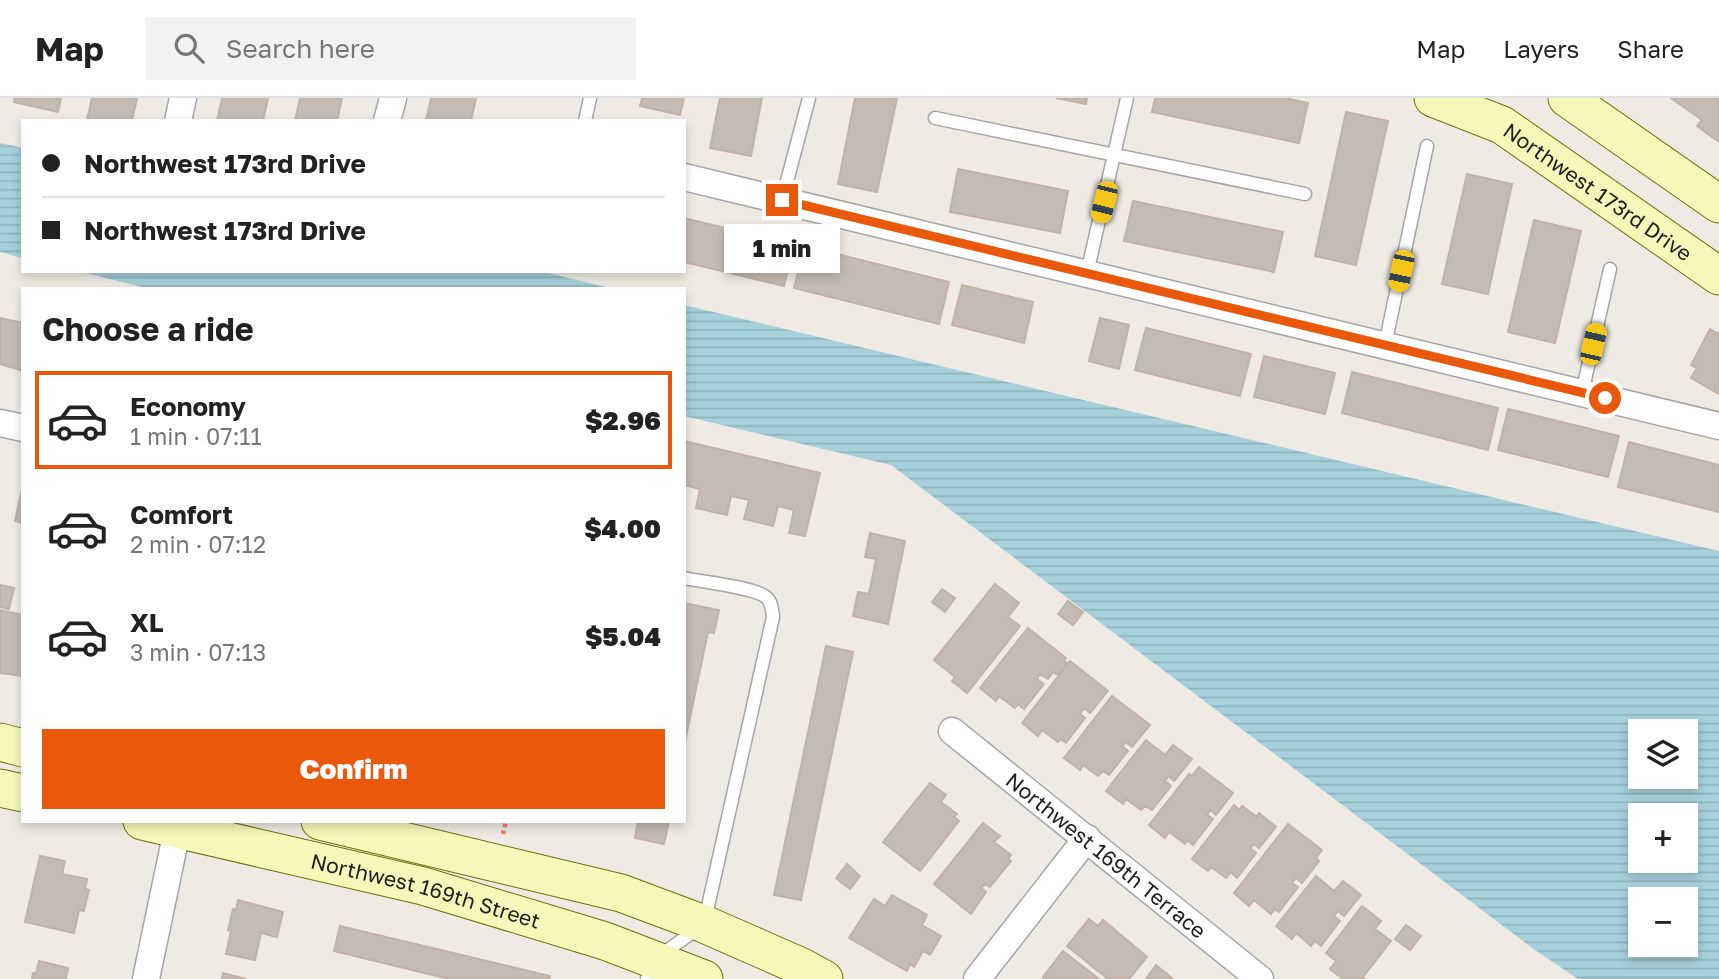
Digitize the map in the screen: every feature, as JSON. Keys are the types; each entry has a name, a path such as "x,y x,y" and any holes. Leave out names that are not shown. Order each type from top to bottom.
{"street":[{"path":"178,119 183,98"},
{"path":"388,119 393,98"},
{"name":"Northwest 173rd Drive","path":"1433,98 1502,125 1719,276"},
{"path":"1567,98 1719,204"},
{"path":"686,177 1719,426"},
{"path":"0,423 21,428"},
{"name":"Northwest 169th Terrace","path":"952,730 1260,979"},
{"path":"0,742 21,747"},
{"path":"0,788 21,793"},
{"name":"Northwest 169th Street","path":"160,823 178,825 423,886 514,912 606,941 650,969 704,979"},
{"name":"Northwest 169th Street","path":"328,823 621,893 704,924 824,979"},
{"path":"146,979 178,825"},
{"path":"977,979 1087,838"}],"lane":[{"path":"585,119 590,98"},
{"path":"782,200 809,98"},
{"path":"1087,273 1128,98"},
{"path":"935,118 1305,194"},
{"path":"1385,345 1427,146"},
{"path":"1582,393 1610,269"},
{"path":"650,969 704,924 773,617 772,604 766,597 751,591 686,578"}],"water":[{"path":"0,143 21,148 21,257 0,252"},
{"path":"86,273 548,273 606,287 142,287"},
{"path":"686,305 1719,551 1719,979 1578,979 1535,950 891,465 686,416"}],"building":[{"path":"15,98 61,98 58,112 14,102"},
{"path":"92,98 137,98 132,119 87,119"},
{"path":"222,98 268,98 263,119 217,119"},
{"path":"300,98 342,98 337,119 295,119"},
{"path":"431,98 476,98 471,119 426,119"},
{"path":"642,98 684,98 680,115 640,106"},
{"path":"720,98 762,98 751,156 710,148"},
{"path":"855,98 897,98 877,192 838,184"},
{"path":"1056,98 1087,98 1086,104"},
{"path":"1155,98 1285,98 1308,103 1299,143 1152,112"},
{"path":"1671,98 1719,98 1719,142 1697,126 1702,120"},
{"path":"1346,112 1388,121 1356,265 1315,256"},
{"path":"958,169 1068,191 1060,233 950,212"},
{"path":"1467,174 1512,184 1488,294 1442,284"},
{"path":"1133,201 1283,232 1274,272 1124,241"},
{"path":"686,218 794,245 784,286 686,262"},
{"path":"1534,220 1581,231 1555,343 1508,332"},
{"path":"805,246 949,282 939,324 794,288"},
{"path":"962,285 1033,302 1024,343 952,325"},
{"path":"0,318 21,323 21,370 0,364"},
{"path":"1100,318 1129,325 1119,369 1089,361"},
{"path":"1146,328 1251,354 1240,396 1135,370"},
{"path":"1710,329 1719,334 1719,394 1691,378 1697,368 1691,365"},
{"path":"1264,356 1335,373 1325,414 1254,397"},
{"path":"1352,372 1498,408 1488,450 1342,413"},
{"path":"1508,409 1619,436 1608,477 1498,450"},
{"path":"686,441 820,473 805,536 789,533 794,510 778,506 773,526 744,519 749,500 731,496 727,515 696,508 700,489 686,486"},
{"path":"1629,442 1719,465 1719,512 1618,487"},
{"path":"21,493 21,522 15,521"},
{"path":"870,533 905,541 888,624 853,616 858,592 869,594 876,559 865,557"},
{"path":"995,584 1019,603 1008,617 1020,626 967,693 952,681 955,677 934,660"},
{"path":"0,585 14,588 9,609 0,607"},
{"path":"942,589 955,598 945,612 932,602"},
{"path":"1068,601 1083,612 1073,625 1058,614"},
{"path":"686,603 719,610 714,633 708,632 686,736"},
{"path":"0,610 21,615 21,676 0,673"},
{"path":"1028,628 1066,658 1064,660 1067,663 1058,675 1053,672 1048,679 1040,674 1037,679 1044,684 1024,709 1018,704 1015,708 999,696 996,701 980,688"},
{"path":"826,646 853,652 801,900 774,895"},
{"path":"1070,661 1108,691 1090,713 1084,708 1080,714 1085,718 1066,743 1060,739 1058,742 1042,730 1038,736 1022,723"},
{"path":"1112,696 1150,725 1132,747 1126,742 1122,746 1128,751 1109,775 1103,771 1098,776 1083,765 1080,770 1064,758"},
{"path":"1146,740 1165,755 1173,745 1192,759 1174,781 1169,776 1165,781 1171,786 1152,810 1145,806 1141,810 1126,799 1123,804 1106,791"},
{"path":"1199,767 1233,793 1216,815 1211,810 1207,815 1213,819 1193,845 1187,840 1185,844 1169,832 1165,838 1149,825 1189,774 1192,776"},
{"path":"930,783 946,795 941,802 957,814 954,817 959,821 920,871 883,842"},
{"path":"1234,805 1239,810 1242,806 1257,817 1259,813 1276,827 1259,848 1254,844 1250,848 1256,853 1237,878 1231,872 1226,878 1211,867 1208,871 1192,859"},
{"path":"638,823 669,823 664,844 635,838"},
{"path":"983,823 1000,836 994,842 1011,855 1008,859 1011,861 990,887 985,884 981,888 986,892 971,914 934,884"},
{"path":"1288,824 1322,850 1316,858 1319,861 1302,883 1296,878 1292,883 1298,887 1279,912 1275,909 1271,914 1254,900 1249,906 1234,893"},
{"path":"40,856 65,861 62,874 87,879 85,889 89,890 84,911 79,910 74,933 25,922"},
{"path":"847,864 860,876 850,889 836,878"},
{"path":"1316,876 1334,891 1343,881 1361,895 1344,916 1338,911 1334,916 1340,921 1321,946 1315,941 1311,946 1296,933 1292,939 1276,926"},
{"path":"892,895 927,915 922,925 941,936 930,955 923,951 914,967 910,964 907,971 849,938 874,899 885,906"},
{"path":"238,900 283,912 277,937 261,933 255,960 226,954 231,931 228,930"},
{"path":"1362,906 1381,921 1375,929 1391,941 1363,977 1365,979 1343,979 1330,969 1336,961 1326,953"},
{"path":"1089,919 1098,926 1103,920 1147,957 1129,979 1108,979 1067,946"},
{"path":"1406,925 1421,936 1410,950 1395,939"},
{"path":"340,926 550,976 549,979 449,979 334,951"},
{"path":"1063,951 1099,979 1043,977"},
{"path":"39,961 68,968 66,979 32,979"},
{"path":"1156,965 1173,979 1146,979"},
{"path":"223,973 246,979 222,979"}],"route":[{"path":"782,200 1605,398"}]}
